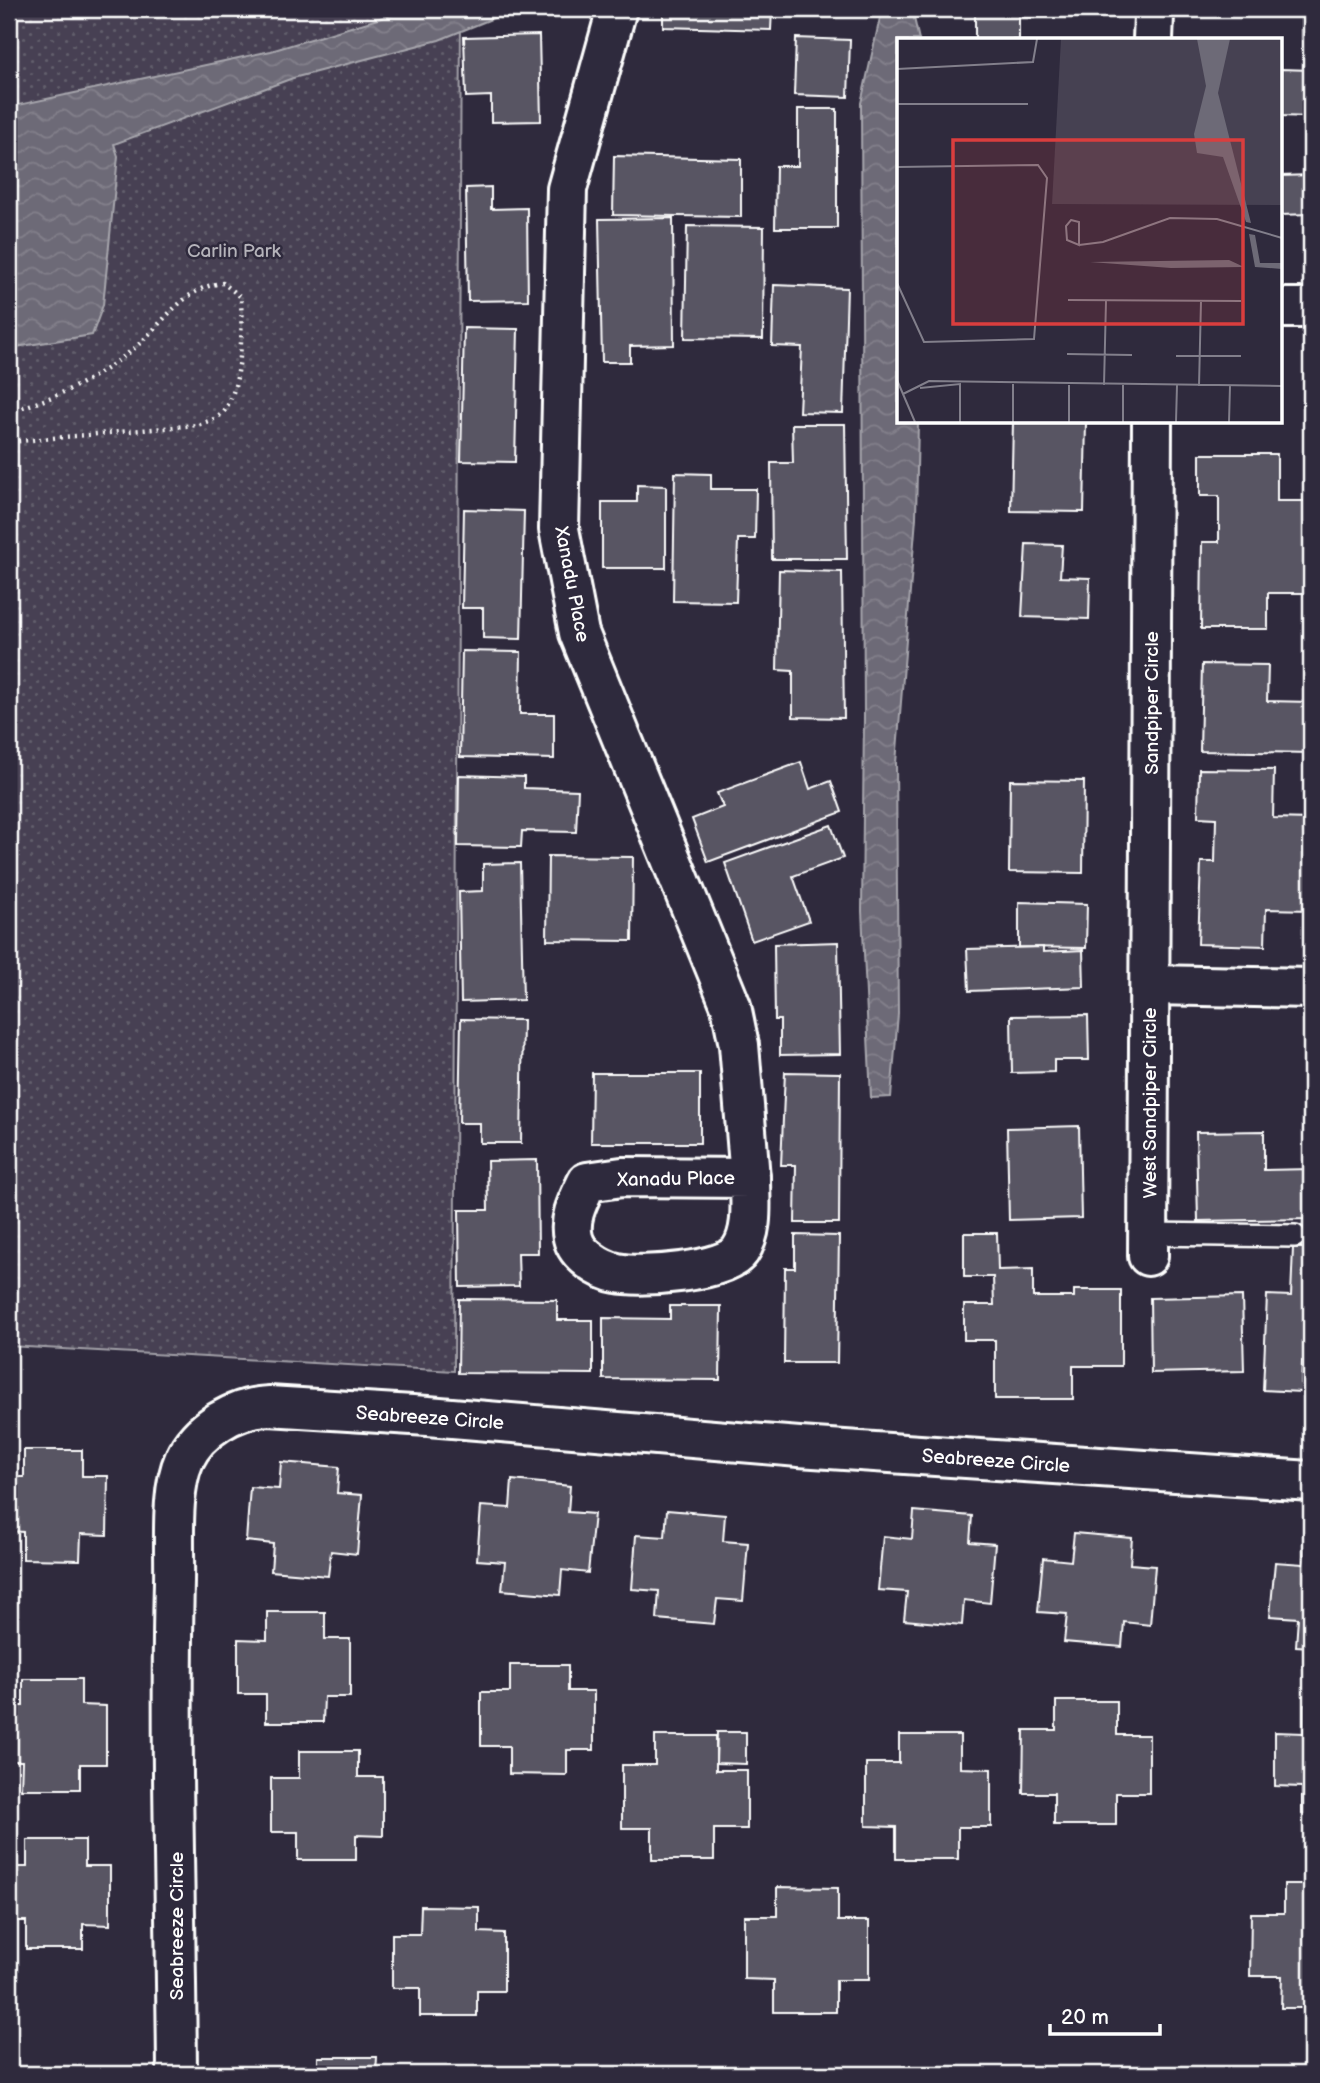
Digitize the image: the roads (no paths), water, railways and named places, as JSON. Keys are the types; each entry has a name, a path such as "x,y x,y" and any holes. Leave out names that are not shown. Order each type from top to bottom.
{"street":[{"name":"Xanadu Place","path":"617,9 567,189 559,529 579,633 731,1006 739,1045 750,1178 749,1232 739,1253 716,1267 617,1273 589,1261 573,1239 573,1210 587,1182 622,1177 750,1178"},
{"path":"1282,308 1311,308"},
{"name":"Sandpiper Circle","path":"1150,985 1152,424"},
{"name":"West Sandpiper Circle","path":"1148,1245 1150,985 1311,988"},
{"name":"Seabreeze Circle","path":"177,2074 173,1620 178,1477 190,1447 223,1419 252,1407 282,1407 428,1416 808,1448 1311,1481"}],"lane":[{"path":"1148,1245 1295,1236"}],"water":[{"path":"411,9 516,9 439,40 293,78 114,144 118,156 103,305 92,335 9,348 9,107 271,51"},
{"path":"882,9 912,9 919,38 897,38 897,424 918,424 916,518 896,763 898,1014 891,1097 871,1098 862,911 864,717 861,103"}],"park label":[{"name":"Carlin Park","path":"234,250"}]}
